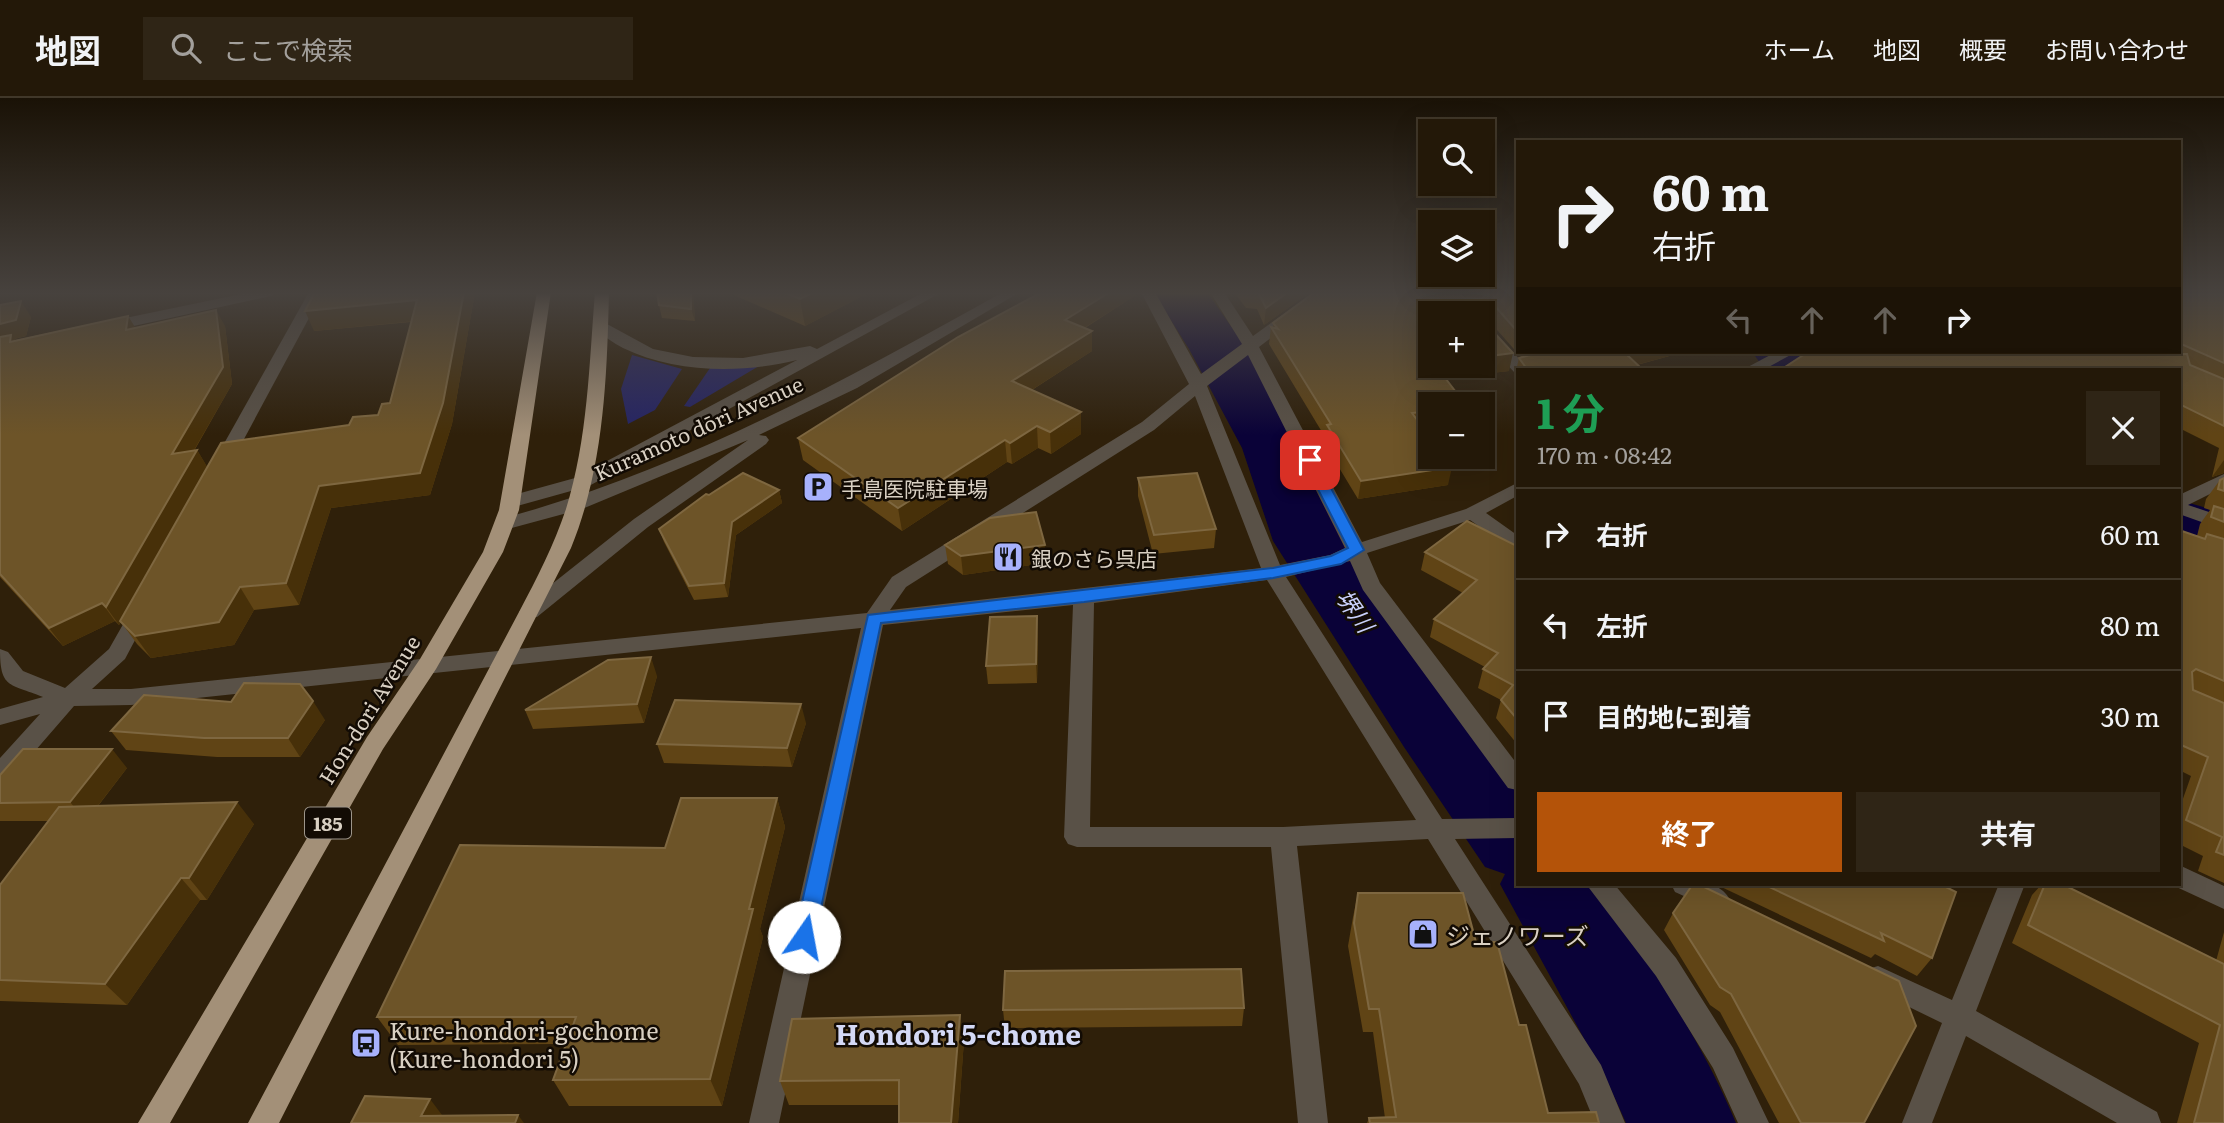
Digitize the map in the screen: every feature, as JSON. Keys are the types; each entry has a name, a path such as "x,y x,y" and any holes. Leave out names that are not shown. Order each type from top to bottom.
{"highway":[{"name":"Hon-dori Avenue","path":"153,1123 375,743 428,664 493,552 507,513 536,340"},
{"path":"263,1123 530,612 565,539 590,443 600,340"}],"street":[{"path":"210,485 290,340"},
{"path":"621,340 659,355 701,363 761,362 807,353 840,340"},
{"name":"Kuramoto dōri Avenue","path":"507,513 582,482 847,340"},
{"name":"Kuramoto dōri Avenue","path":"507,513 575,505 729,443 851,384 929,340"},
{"path":"1178,340 1203,381 1297,607 1433,829 1590,1075 1610,1123"},
{"path":"1242,340 1356,550 1370,585 1516,780"},
{"path":"764,1123 874,618 899,582 1148,426 1259,340"},
{"path":"1495,341 1519,368"},
{"path":"1743,354 1760,368 1784,354"},
{"path":"530,612 652,515 743,451 851,384"},
{"path":"2181,501 2224,480"},
{"path":"0,717 68,698 131,697 1084,597 1281,571 1336,560 1356,550 1473,513 1516,490"},
{"path":"2181,509 2224,524"},
{"path":"1473,513 1516,543"},
{"path":"0,774 68,698 117,654 151,593"},
{"path":"1084,597 1077,837 1283,837 1433,829 1516,828"},
{"path":"0,657 15,677 68,698"},
{"path":"1283,837 1313,1123"},
{"path":"2181,877 2224,898"},
{"path":"1601,886 1665,967 1723,1058 1754,1123"},
{"path":"1688,886 1747,914"},
{"path":"1917,1123 2011,886"},
{"path":"1859,969 1959,1017 2146,1123"}],"shaded area":[{"path":"632,355 682,369 655,410 628,424 621,389"},
{"path":"759,366 690,407 684,406 710,368"}],"building":[{"path":"0,340 10,340 10,342 220,340 223,367 172,454 197,450 106,607 102,603 49,628 0,574"},
{"path":"407,340 455,340 443,403 420,473 319,486 286,583 240,587 219,622 135,636 120,621 221,443 349,425 353,417 378,415 382,404 390,403"},
{"path":"954,340 1078,340 1012,381 1081,412 1050,432 1037,426 1010,443 1005,440 898,508 798,438"},
{"path":"1279,340 1418,340 1418,378 1445,378 1456,392 1418,392 1418,412 1412,413 1418,421 1418,469 1439,469 1361,481 1327,425 1331,424"},
{"path":"1495,340 1501,340 1513,353 1495,355"},
{"path":"2181,340 2224,340 2224,363 2181,344"},
{"path":"1534,354 1626,354 1641,368 1526,368 1519,358"},
{"path":"1805,354 2187,354 2190,365 2224,379 2224,426 2181,405 2181,368 1784,368"},
{"path":"743,473 779,490 732,522 724,583 689,586 659,529 706,494 709,495"},
{"path":"1197,473 1216,529 1154,535 1138,478"},
{"path":"2224,478 2224,491 2218,489 2220,480"},
{"path":"2214,506 2224,509 2224,522 2211,517"},
{"path":"1036,512 1045,545 961,556 945,545 990,518"},
{"path":"1467,521 1516,546 1516,718 1501,700 1513,685 1483,669 1498,653 1434,619 1477,580 1425,552"},
{"path":"2181,531 2205,539 2207,534 2224,539 2224,681 2196,669 2192,672 2193,690 2224,703 2224,855 2216,852 2222,837 2186,820 2208,757 2181,745"},
{"path":"1037,616 1036,664 986,666 990,617"},
{"path":"651,657 637,704 525,710 608,660"},
{"path":"244,683 300,684 313,701 288,738 204,738 111,731 144,695 231,702"},
{"path":"675,700 801,704 787,748 657,744"},
{"path":"23,749 112,749 70,802 0,803 0,775"},
{"path":"681,798 777,798 749,909 753,909 710,1079 553,1080 576,1017 377,1017 460,845 665,848"},
{"path":"237,802 189,878 181,878 105,984 0,980 0,885 59,807"},
{"path":"1692,886 1702,886 1899,981 1916,1026 1864,1123 1801,1123 1731,994 1720,987 1673,913"},
{"path":"1767,886 1944,886 1956,892 1932,958 1881,933 1884,941"},
{"path":"2044,886 2066,886 2224,964 2224,1123 2194,1123 2220,1025 2028,925"},
{"path":"1358,893 1463,893 1476,942 1497,942 1519,1025 1526,1025 1548,1113 1596,1112 1599,1123 1370,1123 1369,1118 1396,1117 1379,1009 1369,1009 1354,923"},
{"path":"1241,969 1244,1008 1003,1010 1005,971"},
{"path":"960,1015 951,1123 899,1123 899,1080 780,1081 792,1019"},
{"path":"365,1096 430,1099 421,1116 518,1115 515,1123 351,1123"}],"waterway":[{"name":"堺川","path":"1212,340 1274,448 1308,541 1433,725 1516,840"},
{"path":"1785,354 1813,368"},
{"path":"2181,522 2224,538"},
{"name":"堺川","path":"1548,886 1645,1048 1681,1123"}],"place":[{"name":"手島医院駐車場","path":"818,487"},
{"name":"銀のさら呉店","path":"1008,557"},
{"name":"ジェノワーズ","path":"1423,934"},
{"name":"Kure-hondori-gochome (Kure-hondori 5)","path":"366,1043"}],"district":[{"name":"Hondori 5-chome","path":"958,1033"}],"route":[{"path":"804,937 874,618 1084,597 1273,573 1336,560 1356,550 1310,460"}]}
